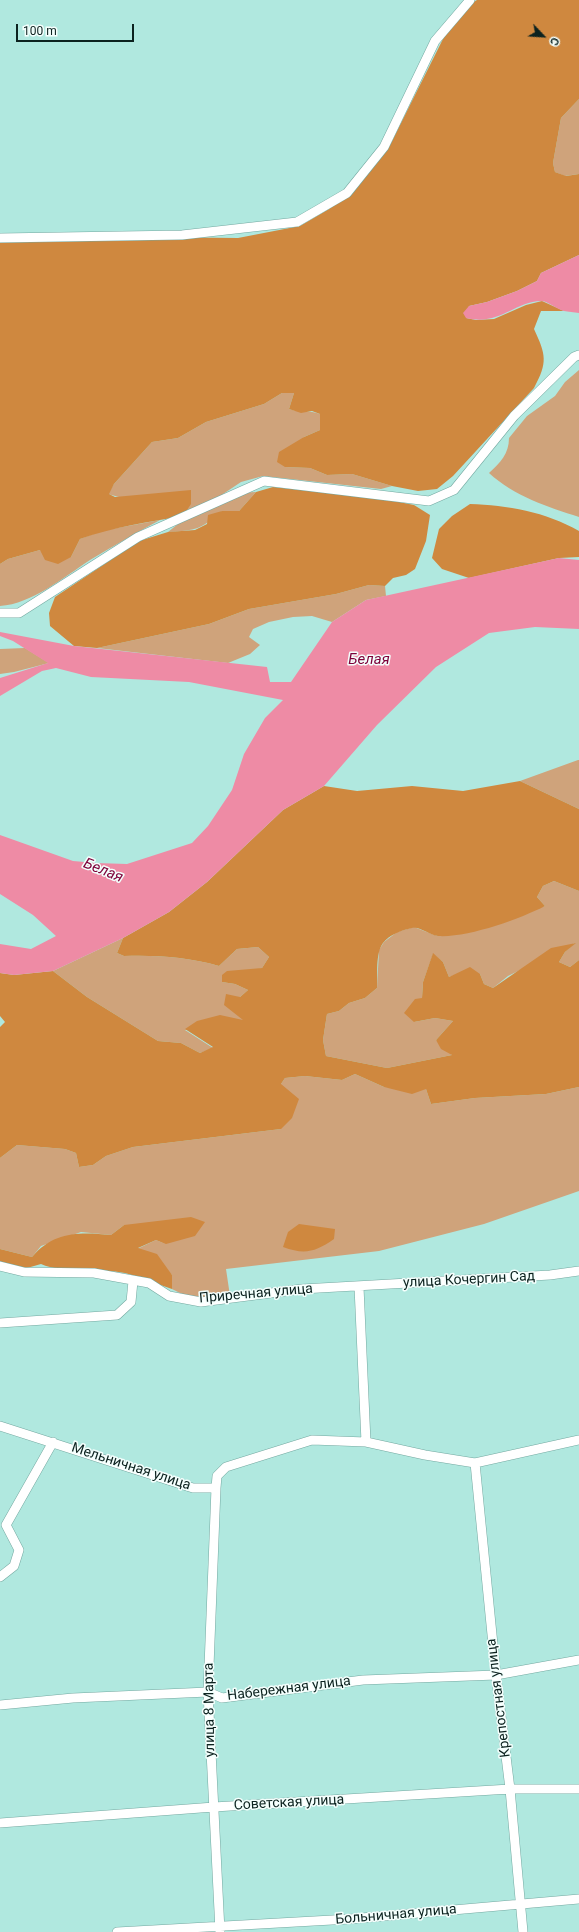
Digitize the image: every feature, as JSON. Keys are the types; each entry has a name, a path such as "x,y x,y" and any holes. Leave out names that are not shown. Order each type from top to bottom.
{"street":[{"path":"0,238 182,234 298,222 347,193 384,147 435,41 470,0"},
{"path":"0,613 19,613 138,537 264,482 429,501 454,490 514,416 574,357 579,355"},
{"name":"Приречная улица","path":"0,1266 24,1272 94,1273 149,1283 169,1296 201,1302 302,1289 359,1287"},
{"name":"улица Кочергин Сад","path":"359,1287 550,1275 579,1271"},
{"path":"0,1323 117,1315 131,1302 133,1281"},
{"path":"359,1287 366,1442"},
{"name":"Мельничная улица","path":"0,1426 192,1488 216,1488"},
{"path":"216,1488 217,1476 226,1467 312,1440 366,1442 425,1455 475,1463 579,1440"},
{"path":"0,1578 14,1566 19,1550 6,1525 53,1442"},
{"name":"Крепостная улица","path":"475,1463 496,1676 510,1790 523,1932"},
{"name":"улица 8 Марта","path":"216,1488 208,1692 220,1929"},
{"name":"Набережная улица","path":"0,1706 73,1698 208,1692 222,1698 363,1680 496,1676 579,1660"},
{"name":"Советская улица","path":"0,1824 214,1807 510,1790 579,1789"},
{"name":"Больничная улица","path":"117,1932 220,1929 579,1899"}],"shaded area":[{"path":"477,0 579,0 579,99 561,118 553,163 555,172 566,176 579,174 579,255 541,273 537,281 517,291 487,302 469,306 466,318 476,320 494,319 526,305 542,301 564,311 541,311 534,329 544,358 542,371 534,388 453,476 437,489 418,491 392,486 352,474 327,475 310,468 285,467 277,462 279,452 304,437 320,430 320,414 312,411 301,413 289,409 294,393 282,393 264,404 206,422 178,438 152,442 114,484 109,494 115,497 191,490 191,504 183,516 118,528 80,539 71,557 58,564 45,560 40,550 8,559 0,564 0,242 139,237 238,238 300,226 329,209 350,194 391,143 445,35 464,8"},
{"path":"579,99 579,174 565,176 555,172 553,163 561,118"},
{"path":"579,370 579,517 532,500 509,488 489,473 503,458 509,444 509,438 527,416 555,396 565,382"},
{"path":"282,393 294,393 289,409 320,414 320,430 304,437 285,467 310,468 327,475 352,474 392,486 381,489 263,476 241,482 223,494 256,492 239,511 222,511 198,528 186,531 168,532 188,516 108,494 114,484 152,442 178,438 206,422 264,404"},
{"path":"273,487 379,498 414,505 430,515 426,541 415,569 406,575 393,578 385,586 369,585 336,594 249,609 209,624 97,648 74,646 50,626 49,613 55,597 139,541 168,532 195,530 207,524 208,515 222,511 239,511 256,492"},
{"path":"470,504 512,508 540,514 566,524 579,531 579,557 559,558 469,578 442,569 432,558 439,529 452,516"},
{"path":"160,520 90,560 36,595 12,604 0,606 0,564 8,559 40,550 71,557 80,539 101,531"},
{"path":"369,585 385,586 386,596 366,600 332,622 312,616 293,617 269,622 253,629 249,637 260,645 250,654 228,663 97,648 209,624 249,609 336,594"},
{"path":"25,648 49,663 0,674 0,649"},
{"path":"578,760 579,809 520,781"},
{"path":"520,781 579,809 579,891 554,881 543,886 537,897 545,906 508,922 478,931 450,936 438,936 421,929 412,928 392,935 380,948 377,965 377,988 365,998 349,1003 339,1011 327,1014 323,1040 326,1056 387,1068 452,1055 441,1049 436,1040 453,1021 435,1018 414,1022 404,1013 415,999 422,998 423,982 433,953 443,962 449,977 470,967 480,974 484,984 493,988 551,948 576,943 565,952 559,962 570,967 579,960 579,1087 546,1094 475,1098 431,1104 426,1089 412,1094 384,1087 355,1074 342,1080 305,1076 285,1078 281,1084 299,1099 292,1118 281,1129 133,1147 106,1156 93,1165 79,1167 76,1153 65,1149 17,1145 0,1158 0,1027 5,1022 0,1016 0,973 14,975 53,971 87,997 158,1041 181,1043 200,1053 213,1047 185,1029 197,1021 220,1015 243,1020 224,1005 226,994 240,997 248,990 235,984 222,982 222,975 227,971 262,968 269,957 258,947 237,949 219,966 196,960 172,957 124,956 117,953 123,938 169,912 207,882 283,810 324,786 357,791 412,786 463,791"},
{"path":"554,881 579,891 579,960 570,967 559,962 565,952 575,943 508,976 493,988 484,984 480,974 458,974 449,977 443,962 433,954 423,982 422,998 414,1022 435,1018 453,1021 436,1040 452,1055 387,1068 326,1056 323,1040 327,1014 339,1011 349,1003 365,998 377,988 379,950 384,942 397,932 414,927 437,936 545,906 537,897 543,886"},
{"path":"123,938 117,953 124,956 172,957 196,960 219,966 237,949 258,947 269,957 262,968 222,982 235,984 248,990 240,997 244,1021 185,1030 213,1048 200,1053 181,1043 158,1041 87,997 53,971"},
{"path":"355,1074 384,1087 426,1089 431,1104 475,1098 546,1094 579,1087 579,1191 484,1224 379,1251 226,1269 230,1296 190,1298 172,1289 172,1275 137,1249 156,1240 166,1244 124,1225 111,1235 81,1232 41,1246 32,1257 0,1249 0,1158 17,1145 65,1149 76,1153 79,1167 93,1165 106,1156 133,1147 281,1129 281,1084 285,1078 305,1076 342,1080"},
{"path":"191,1217 205,1222 195,1236 166,1244 156,1240 138,1248 157,1254 172,1275 172,1289 125,1273 60,1269 41,1264 27,1268 0,1263 0,1249 32,1257 40,1248 49,1242 68,1235 111,1235 124,1225"},
{"path":"299,1224 335,1229 334,1239 321,1247 310,1251 298,1251 283,1247 288,1232"}],"water":[{"path":"579,255 579,313 564,311 541,301 522,305 488,319 478,320 466,318 463,313 469,306 487,302 517,291 537,281 541,273"},
{"name":"Белая","path":"559,558 579,560 579,629 535,627 489,633 436,667 377,725 324,786 283,810 207,882 169,912 123,938 53,971 14,975 0,973 0,944 31,949 56,936 33,915 0,894 0,835 73,861 96,863 127,864 192,843 208,826 232,790 244,754 265,718 283,700 189,682 91,677 56,668 42,671 0,696 0,678 48,663 13,641 0,636 0,632 74,646 267,667 270,682 291,682 332,622 366,600"}]}
